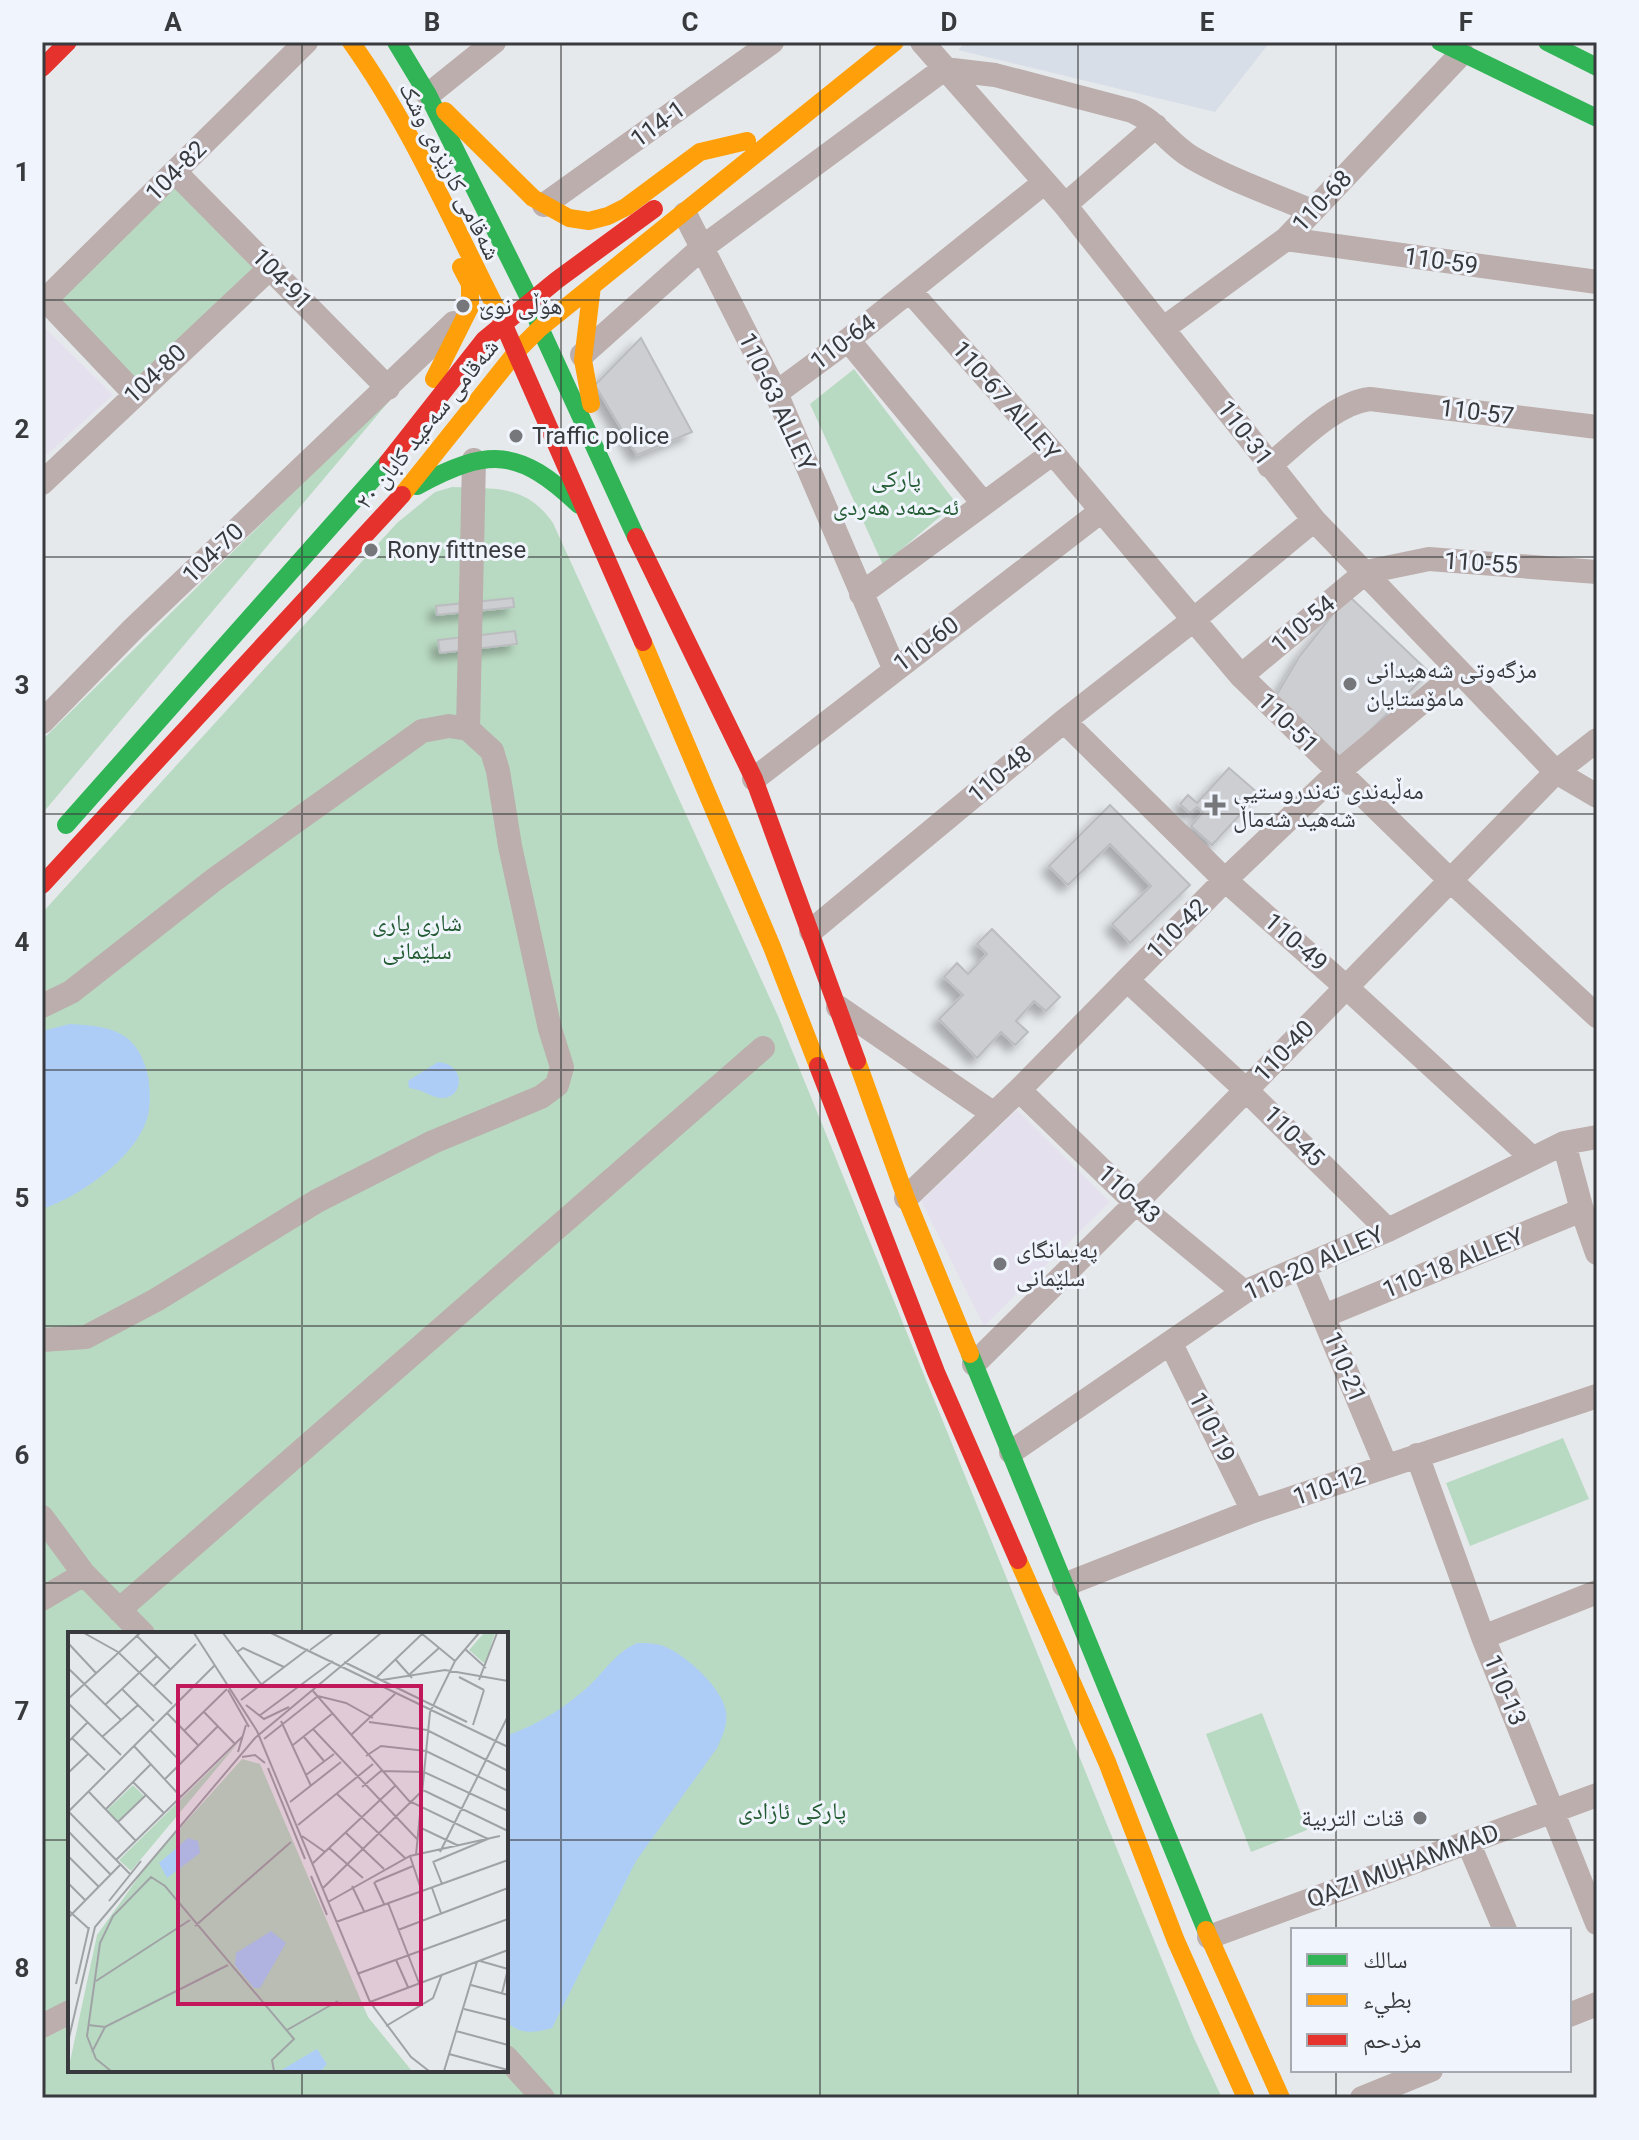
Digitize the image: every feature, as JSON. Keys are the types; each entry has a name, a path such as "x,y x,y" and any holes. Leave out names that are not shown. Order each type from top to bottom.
{"main road":[{"path":"42,68 68,42"},
{"name":"شەقامی کارێزەی وشک","path":"351,42 404,128 504,324 590,517 772,947 936,1372 1107,1762 1176,1941 1246,2098"},
{"name":"شەقامی کارێزەی وشک","path":"396,42 428,95 531,302 608,478 754,779 906,1198 1209,1937 1281,2098"},
{"path":"697,178 869,42"},
{"name":"شەقامی سەعید کابان ٢٠","path":"52,841 407,440 484,340 531,302 678,205 895,42"},
{"path":"1547,42 1597,67"},
{"path":"1451,47 1597,118"},
{"path":"428,95 544,205 568,218 583,221 611,217 697,153 747,141"},
{"path":"407,440 428,389 470,307 470,284 442,227 440,203"},
{"name":"شەقامی سەعید کابان ٢٠","path":"42,885 404,493 517,351 678,205"},
{"path":"592,286 582,355 585,389 603,438 608,478"},
{"path":"404,493 449,467 474,460 506,459 538,469 590,517"},
{"path":"998,1518 1031,1503"}],"street":[{"name":"104-82","path":"44,298 306,42"},
{"path":"428,95 494,42"},
{"name":"114-1","path":"544,205 772,42"},
{"name":"110-31","path":"922,42 1065,205 1314,520 1556,772 1597,796"},
{"name":"110-68","path":"1164,328 1286,239 1451,47"},
{"path":"582,355 703,247 944,69 995,75 1123,108 1141,115 1197,161 1312,211"},
{"path":"1065,205 1156,126"},
{"name":"104-91","path":"175,172 388,388"},
{"name":"110-64","path":"776,393 848,340 1045,182"},
{"name":"110-63 ALLEY","path":"678,205 703,247 776,393 894,668"},
{"name":"110-59","path":"1286,239 1597,282"},
{"name":"104-80","path":"42,483 271,267"},
{"name":"110-67 ALLEY","path":"910,291 1053,453 1100,512"},
{"path":"44,298 134,393"},
{"name":"104-70","path":"42,722 166,598 470,307"},
{"path":"848,340 983,503"},
{"name":"110-57","path":"1269,466 1341,408 1357,400 1370,399 1597,427"},
{"path":"861,594 1053,453"},
{"path":"468,729 474,460"},
{"name":"110-51","path":"1100,512 1241,676 1451,881 1597,1016"},
{"name":"110-60","path":"754,779 1100,512"},
{"name":"110-48","path":"811,931 1064,721 1314,520"},
{"name":"110-55","path":"1366,572 1429,559 1597,572"},
{"name":"110-54","path":"1241,676 1366,572"},
{"name":"110-42","path":"906,1198 1019,1090 1225,880 1338,772 1458,672"},
{"name":"110-49","path":"1064,721 1225,880 1532,1158"},
{"path":"42,1006 71,992 215,879 422,731 449,726 468,729 492,751 550,1029 562,1067 557,1085 541,1097 433,1142 317,1201 156,1300 86,1337 42,1340"},
{"name":"110-40","path":"974,1364 1136,1203 1556,772 1597,740"},
{"name":"110-45","path":"1127,980 1246,1090 1388,1230"},
{"path":"838,1007 994,1114"},
{"path":"119,1610 763,1048"},
{"name":"110-43","path":"1019,1090 1136,1203 1244,1292"},
{"name":"110-20 ALLEY","path":"1011,1452 1244,1292 1388,1230 1564,1143 1597,1137"},
{"path":"1564,1143 1597,1253"},
{"name":"110-18 ALLEY","path":"1324,1316 1582,1210"},
{"name":"110-21","path":"1303,1268 1386,1466"},
{"name":"110-19","path":"1171,1344 1253,1511"},
{"name":"110-12","path":"1064,1585 1253,1511 1597,1396"},
{"name":"110-13","path":"1417,1455 1483,1637 1597,1923"},
{"path":"42,1517 84,1574 141,1632"},
{"path":"42,1599 84,1574"},
{"path":"1483,1637 1597,1592"},
{"name":"QAZI MUHAMMAD","path":"1209,1937 1597,1795"},
{"path":"1468,1842 1504,1928"},
{"path":"1571,2014 1597,2004"},
{"path":"42,2026 68,2013"},
{"path":"508,2059 543,2098"},
{"path":"1362,2098 1426,2072"}],"shaded area":[{"path":"966,42 1270,42 1215,112 958,50"},
{"path":"42,325 113,395 42,459"},
{"name":"پەیمانگای سلێمانی","path":"1017,1110 1110,1202 984,1326 921,1201"}],"green space":[{"path":"173,186 253,268 135,381 56,300"},
{"name":"پارکی ئەحمەد هەردی","path":"854,369 956,503 883,565 810,404"},
{"path":"406,381 42,814 42,740"},
{"path":"452,487 496,489 521,495 543,510 553,523 778,1016 1193,2036 1222,2098 42,2098 42,913 397,523 435,492"},
{"path":"1563,1438 1589,1499 1470,1546 1446,1483"},
{"path":"1262,1713 1307,1830 1251,1852 1206,1734"}],"water":[{"path":"70,1024 110,1029 130,1040 148,1076 149,1109 140,1134 118,1162 72,1196 42,1209 42,1031"},
{"path":"438,1062 447,1064 458,1075 458,1088 454,1094 440,1098 409,1088 408,1081"},
{"path":"637,1643 657,1644 668,1648 704,1675 724,1703 724,1731 717,1748 636,1861 552,2028 522,2031 508,2023 508,1735 541,1721 571,1701"}],"building":[{"path":"641,338 692,432 637,455 595,385"},
{"path":"1348,595 1429,672 1341,760 1276,696 1299,657"},
{"path":"513,598 514,607 437,615 436,606"},
{"path":"515,631 517,644 440,653 438,640"},
{"name":"مەڵبەندی تەندروستیی شەهید شەماڵ","path":"1229,768 1259,794 1212,845 1191,826 1203,812 1197,807 1190,813 1180,804 1188,795 1197,803"},
{"path":"1110,805 1190,885 1130,943 1112,924 1151,886 1110,844 1068,885 1049,866"},
{"path":"992,929 1060,997 1046,1011 1034,1001 1016,1021 1028,1032 1015,1045 1001,1032 977,1058 939,1019 963,995 944,977 957,963 968,974 987,954 977,944"}],"traffic: fast":[{"path":"396,42 428,95 531,302 636,537"},
{"path":"1440,42 1597,118"},
{"path":"1547,42 1597,67"},
{"path":"417,486 464,464 502,460 538,472 579,505"},
{"path":"66,825 388,462"},
{"path":"970,1354 1206,1930"}],"traffic: slow":[{"path":"351,42 412,141 500,316"},
{"path":"402,495 517,351 540,328 895,42"},
{"path":"445,111 533,198 569,218 589,221 626,207 700,152 747,141"},
{"path":"434,379 470,307 470,284 461,267"},
{"path":"591,404 583,360 592,286"},
{"path":"643,642 772,947 818,1066"},
{"path":"857,1061 906,1198 970,1354"},
{"path":"1018,1560 1107,1762 1176,1941 1246,2098"},
{"path":"1206,1930 1281,2098"}],"traffic: jam":[{"path":"42,68 68,42"},
{"path":"388,462 484,340 557,280 654,209"},
{"path":"500,316 643,642"},
{"path":"42,885 402,495"},
{"path":"636,537 754,779 857,1061"},
{"path":"818,1066 936,1372 1018,1560"}],"place":[{"name":"ھۆڵی نوێ","path":"463,306"},
{"name":"Traffic police","path":"516,436"},
{"name":"Rony fittnese","path":"371,550"},
{"name":"مزگەوتی شەهیدانی مامۆستایان","path":"1350,684"},
{"name":"مەڵبەندی تەندروستیی شەهید شەماڵ","path":"1215,805"},
{"name":"پەیمانگای سلێمانی","path":"1000,1264"},
{"name":"قنات التربیة","path":"1420,1818"}],"park label":[{"name":"شاری یاری سلێمانی","path":"417,937"},
{"name":"پارکی ئازادی","path":"792,1811"}]}
